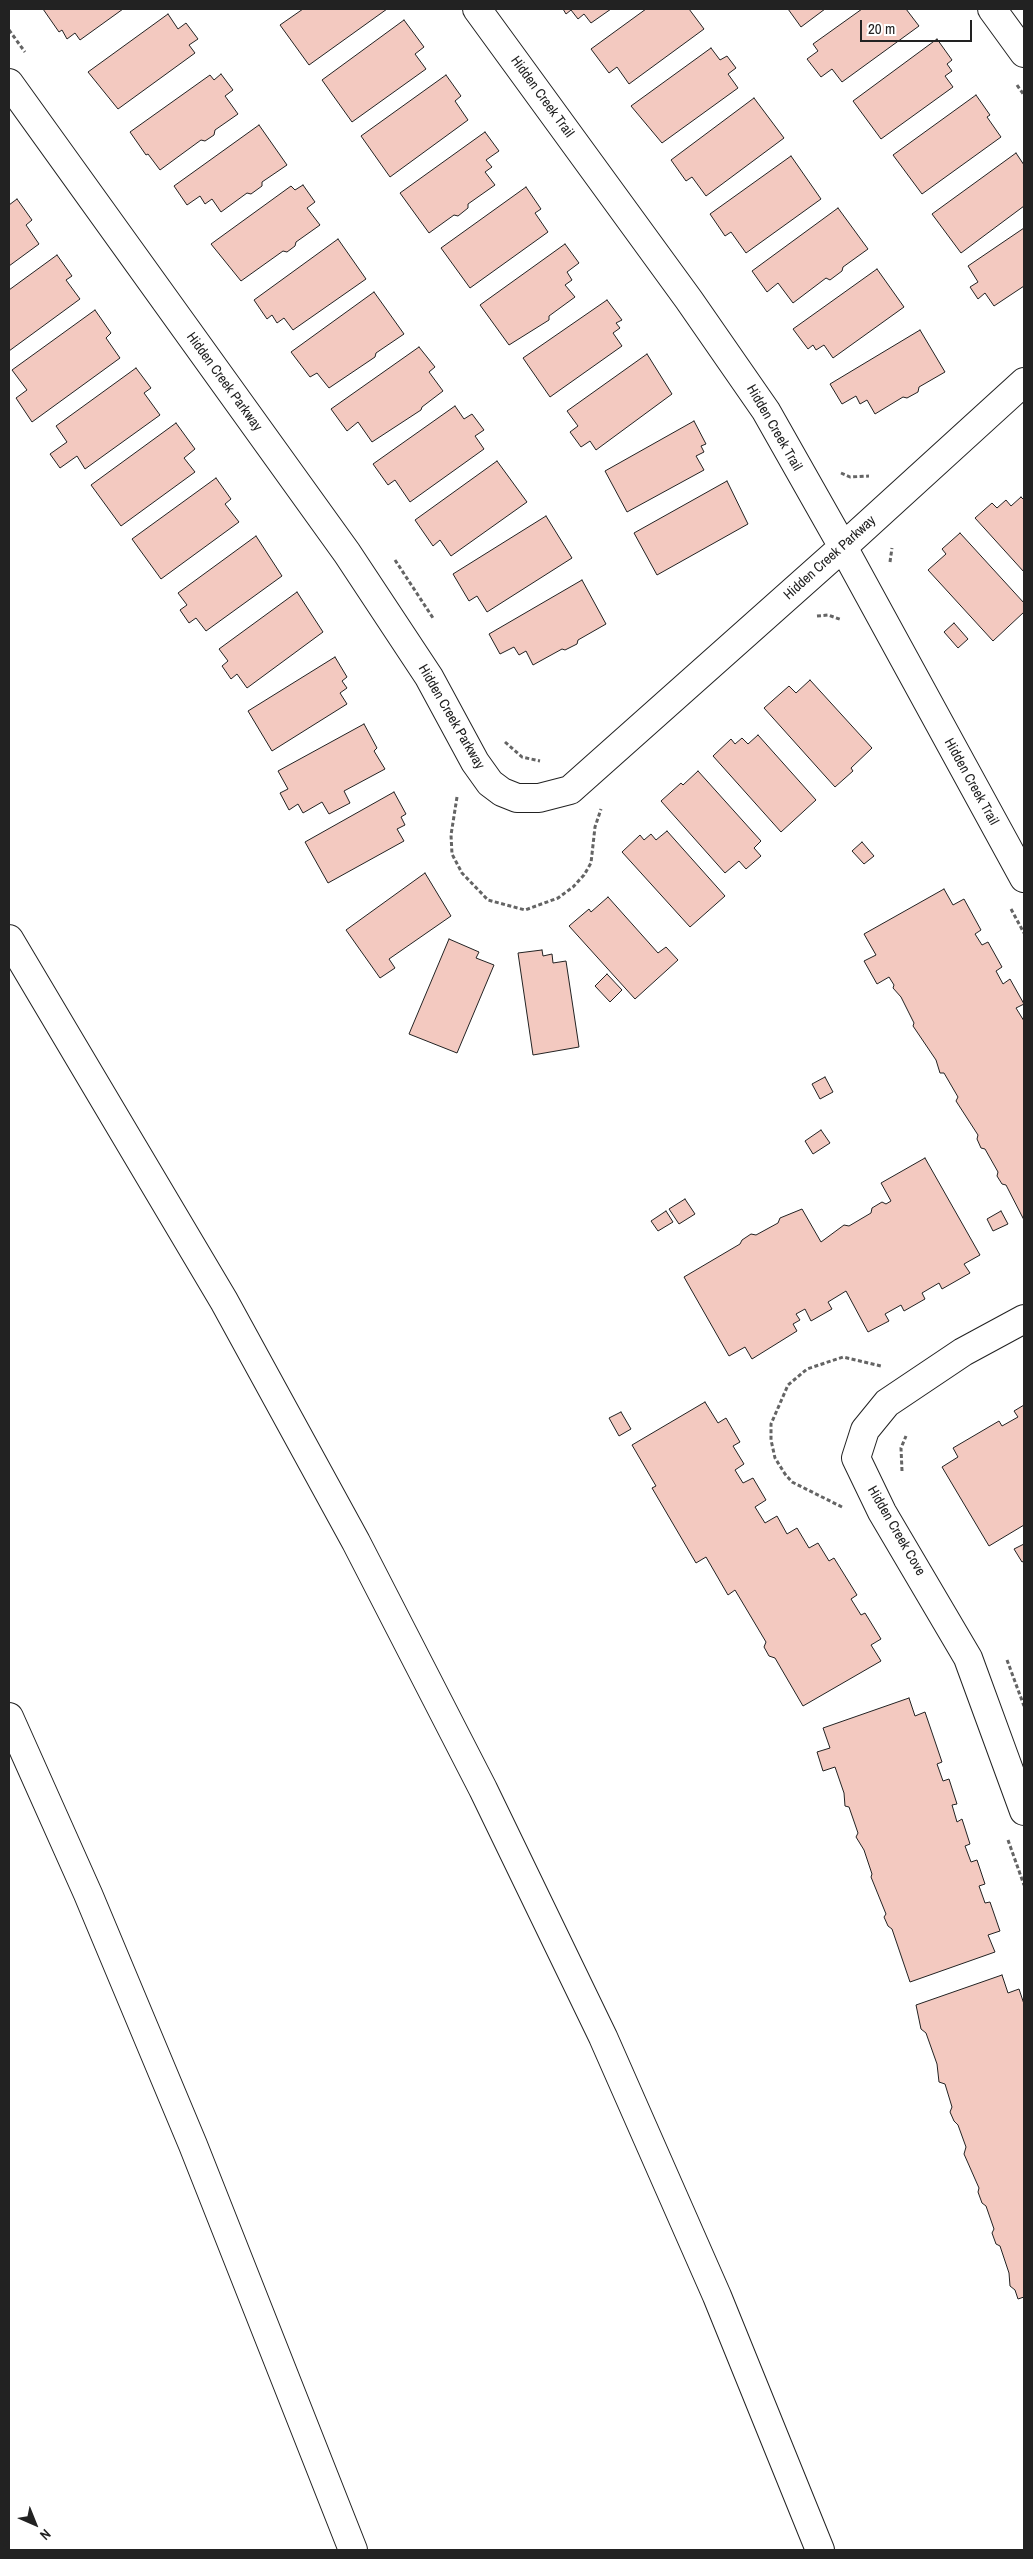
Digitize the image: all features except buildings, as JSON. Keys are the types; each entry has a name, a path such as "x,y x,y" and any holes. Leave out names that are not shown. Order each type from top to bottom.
{"main road":[{"name":"Hidden Creek Trail","path":"478,9 738,368 766,411 843,547 1024,878"},
{"path":"992,9 1024,54"},
{"name":"Hidden Creek Parkway","path":"9,83 347,553 429,677 475,762 490,783 502,792 517,798 539,798 570,790 843,547 1024,382"},
{"path":"9,939 224,1301 356,1542 483,1789 610,2055 717,2296 820,2550"},
{"name":"Hidden Creek Cove","path":"1024,1319 963,1352 887,1403 865,1430 856,1458 882,1512 968,1658 1024,1810"},
{"path":"9,1717 88,1894 193,2145 353,2550"}],"path":[{"path":"9,30 26,54"},
{"path":"837,470 850,477 867,477 873,474"},
{"path":"890,567 893,545"},
{"path":"394,558 438,626"},
{"path":"809,618 828,616 845,622"},
{"path":"502,739 522,757 542,761"},
{"path":"458,793 451,835 452,854 462,873 488,900 525,910 558,898 573,887 584,875 591,863 595,827 604,806"},
{"path":"902,1476 901,1448 908,1432"},
{"path":"1003,1651 1024,1706"}]}
